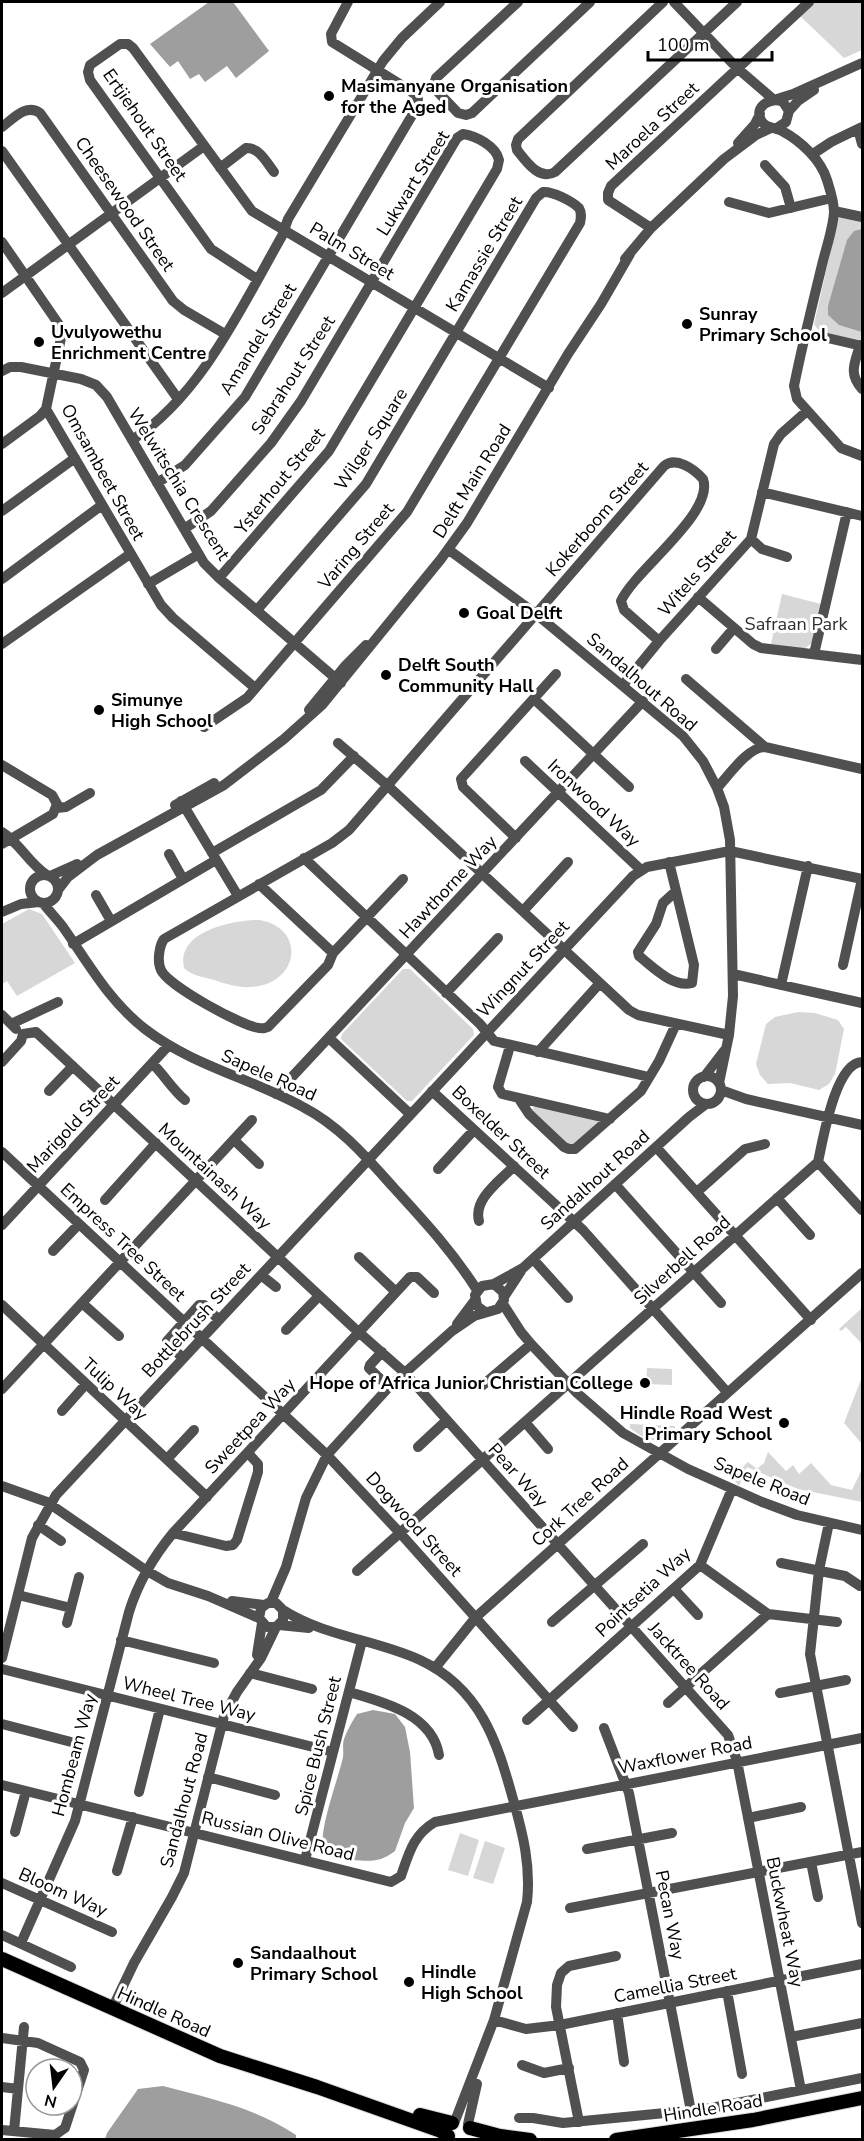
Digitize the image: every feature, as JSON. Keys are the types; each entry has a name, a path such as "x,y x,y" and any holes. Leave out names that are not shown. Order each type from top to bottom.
{"main road":[{"name":"Hindle Road","path":"2,1959 220,2056 457,2132 530,2139"},
{"name":"Hindle Road","path":"616,2139 696,2130 862,2098"},
{"name":"Hindle Road","path":"815,2108 862,2105"}],"street":[{"name":"Amandel Street","path":"157,483 185,465 245,397 417,107 414,93 332,42 331,34 348,2"},
{"path":"423,2 430,11"},
{"name":"Palm Street","path":"440,2 394,45 288,219 285,230 549,388"},
{"path":"518,2 436,78 434,84 436,90 460,114 466,116 472,113 590,2"},
{"path":"663,2 518,139 517,150 540,174 548,175 555,172 737,2"},
{"path":"675,2 740,71 775,99 783,102 788,116 824,170 834,211 793,390 797,399 841,448 862,456"},
{"path":"740,71 809,2"},
{"name":"Ertjiehout Street","path":"257,279 211,249 89,78 90,65 117,45 125,44 133,48 252,211 285,230"},
{"path":"760,111 767,101 793,94 862,63"},
{"path":"740,71 757,95 764,124 791,136 812,153"},
{"name":"Maroela Street","path":"651,228 610,202 607,197 609,189 740,71"},
{"path":"774,128 783,126 798,101 834,75"},
{"name":"Cheesewood Street","path":"2,127 26,110 33,109 40,113 177,305 225,334"},
{"name":"Delft Main Road","path":"57,892 68,877 97,855 142,828 148,828 183,804 224,785 310,718 338,680 449,550 549,388 577,340 585,319 613,272 651,228 724,159 755,124 760,111"},
{"name":"Delft Main Road","path":"724,159 756,135 774,128"},
{"path":"812,153 860,128 862,144"},
{"name":"Lukwart Street","path":"371,281 457,138 463,134 471,136 495,149 499,160 497,169 414,307"},
{"path":"2,293 204,146"},
{"path":"220,168 246,148 251,147 274,172"},
{"path":"2,151 178,399"},
{"path":"765,165 784,187 791,208"},
{"name":"Kamassie Street","path":"456,332 536,198 546,192 553,192 578,208 581,214 580,223 500,358"},
{"path":"729,202 769,213 832,198"},
{"path":"834,211 862,217"},
{"path":"132,440 155,424 206,366 285,230"},
{"name":"Omsambeet Street","path":"2,242 62,328 62,338 46,409 161,605 173,618 255,688"},
{"name":"Sebrahout Street","path":"183,528 211,511 284,426 371,281"},
{"name":"Ysterhout Street","path":"219,578 329,451 414,307"},
{"name":"Wilger Square","path":"257,610 366,484 456,332"},
{"path":"806,333 861,345 854,374 862,389"},
{"name":"Varing Street","path":"204,727 241,703 408,512 500,358"},
{"name":"Welwitschia Crescent","path":"2,371 21,367 86,381 100,389 198,554 219,578 338,680"},
{"path":"2,444 46,409"},
{"name":"Witels Street","path":"623,685 659,641 751,539 776,441 807,411"},
{"path":"2,511 75,458"},
{"name":"Kokerboom Street","path":"333,953 330,963 272,1025 264,1028 254,1027 186,993 160,969 162,941 349,830 664,466 675,462 703,479 705,486 699,507 621,601 624,610 659,641"},
{"path":"762,492 862,516"},
{"path":"2,579 102,505"},
{"path":"814,654 847,512"},
{"path":"751,539 762,549 787,557"},
{"name":"Sandalhout Road","path":"449,550 536,614 683,736 702,761 717,788 728,824 730,851 733,974 726,1049"},
{"path":"2,644 130,554"},
{"path":"148,584 198,554"},
{"path":"698,597 761,648 862,660"},
{"path":"716,649 734,627"},
{"path":"516,838 463,787 460,779 556,674"},
{"path":"686,679 765,747"},
{"path":"534,699 629,787"},
{"name":"Hawthorne Way","path":"276,1094 643,701"},
{"path":"338,743 388,786 632,1012 729,1035"},
{"path":"717,788 753,750 765,747 862,769"},
{"path":"73,944 183,879 214,856 321,790 354,756"},
{"name":"Ironwood Way","path":"525,761 641,870"},
{"path":"2,765 52,795 57,806"},
{"path":"57,806 66,807 90,793"},
{"path":"183,804 238,896"},
{"path":"2,844 53,814 57,806"},
{"path":"2,832 12,838 40,871 56,881 57,892 51,901 21,904 2,910"},
{"path":"21,850 28,867 32,896 41,902"},
{"path":"730,851 862,879 843,965"},
{"name":"Wingnut Street","path":"368,1160 633,876 641,870 669,862 730,851"},
{"path":"169,854 183,879"},
{"name":"Delft Main Road","path":"48,875 97,855"},
{"path":"304,858 494,1041 649,1077"},
{"path":"523,911 568,862"},
{"path":"669,862 694,965 694,978 689,985 665,977 639,956 638,952 656,924 663,903 676,891"},
{"path":"781,985 808,866"},
{"path":"2,910 39,875 48,875"},
{"path":"259,884 333,953 403,879"},
{"name":"Sapele Road","path":"57,892 56,907 62,926"},
{"path":"96,895 111,921"},
{"name":"Sapele Road","path":"41,902 62,926 113,1000 144,1028 168,1046 197,1061 276,1094 328,1122 368,1160 442,1240 460,1263 476,1295"},
{"path":"446,993 498,938"},
{"path":"733,974 862,1003"},
{"path":"538,1052 600,983"},
{"path":"11,1024 58,1002"},
{"path":"2,1015 23,1034 36,1032 33,1014"},
{"path":"519,1099 529,1114 569,1149 578,1147 641,1091 676,1024"},
{"name":"Mountainash Way","path":"36,1032 319,1296 405,1373"},
{"path":"2,1062 21,1041 23,1034"},
{"path":"329,1038 410,1114"},
{"name":"Marigold Street","path":"2,1225 168,1046"},
{"path":"510,1046 498,1089 504,1095 610,1119"},
{"path":"689,1117 695,1084 704,1077 726,1049"},
{"path":"711,1103 720,1086 726,1049"},
{"path":"862,1062 854,1063 838,1088 828,1117 818,1162 862,1208"},
{"path":"152,1063 185,1100"},
{"path":"49,1091 73,1066"},
{"path":"704,1077 715,1079 720,1086 746,1099 862,1125"},
{"name":"Boxelder Street","path":"432,1091 573,1222 727,1392"},
{"path":"694,1096 697,1100 711,1103 746,1099"},
{"name":"Sandalhout Road","path":"491,1284 523,1268 689,1117 711,1103"},
{"path":"2,1389 252,1120"},
{"path":"438,1169 474,1130"},
{"path":"234,1140 259,1164"},
{"path":"105,1200 156,1143"},
{"path":"698,1192 731,1161 750,1147 765,1144"},
{"path":"656,1147 811,1320"},
{"name":"Empress Tree Street","path":"2,1152 327,1455"},
{"name":"Bottlebrush Street","path":"2,1658 29,1548 38,1525 56,1495 368,1160"},
{"name":"Silverbell Road","path":"357,1572 818,1162"},
{"path":"479,1221 477,1211 481,1202 514,1166"},
{"path":"615,1184 721,1303"},
{"path":"777,1198 810,1235"},
{"path":"53,1251 79,1224"},
{"path":"359,1257 396,1292"},
{"path":"533,1259 567,1298"},
{"name":"Sapele Road","path":"460,1263 491,1284"},
{"name":"Sandalhout Road","path":"503,1300 523,1268"},
{"name":"Cork Tree Road","path":"435,1668 476,1617 862,1273"},
{"path":"261,1275 276,1287"},
{"name":"Sweetpea Way","path":"147,1571 173,1533 413,1275 434,1293"},
{"path":"275,1606 306,1498 327,1455 389,1387 452,1331 474,1316 498,1310 503,1300 501,1289 491,1284 476,1295 452,1331"},
{"path":"476,1295 479,1308 488,1312"},
{"path":"286,1330 319,1296"},
{"name":"Sapele Road","path":"503,1300 521,1332 531,1344 611,1424 659,1454 781,1509 862,1530"},
{"path":"82,1303 118,1336"},
{"name":"Tulip Way","path":"2,1305 207,1497"},
{"path":"183,1358 167,1341 184,1322 201,1305 219,1320"},
{"name":"Sapele Road","path":"488,1312 521,1332"},
{"path":"483,1385 531,1344"},
{"path":"382,1352 369,1368 389,1387"},
{"name":"Pear Way","path":"405,1373 631,1626"},
{"path":"62,1411 86,1384"},
{"path":"418,1447 447,1420"},
{"path":"525,1422 548,1449"},
{"path":"167,1459 194,1430"},
{"path":"173,1533 226,1546 233,1545 258,1472 256,1461 248,1454"},
{"name":"Dogwood Street","path":"327,1455 476,1617 573,1727"},
{"path":"2,1486 42,1498 147,1571 175,1586 208,1596 275,1606 324,1629 403,1653 435,1668 467,1694 489,1727 500,1754 526,1850 529,1883 525,1915 494,2020 457,2132"},
{"name":"Pointsetia Way","path":"527,1720 700,1565 732,1488"},
{"path":"829,1523 819,1570 810,1654 862,1923"},
{"path":"38,1525 61,1541"},
{"path":"552,1622 644,1544"},
{"path":"781,1563 849,1577 860,1586"},
{"path":"700,1565 768,1614 837,1622"},
{"name":"Hombeam Way","path":"21,1943 71,1832 134,1595 147,1571"},
{"path":"67,1623 79,1577"},
{"path":"674,1589 698,1615"},
{"path":"18,1595 71,1608"},
{"path":"208,1596 261,1621 267,1627 324,1629"},
{"path":"261,1621 260,1611 275,1606"},
{"path":"275,1606 284,1617 277,1626"},
{"path":"668,1703 768,1614"},
{"name":"Sandalhout Road","path":"253,1669 261,1621"},
{"name":"Sandalhout Road","path":"112,2009 134,1963 178,1887 221,1724 229,1706 261,1658 277,1626"},
{"name":"Jacktree Road","path":"631,1626 728,1735 737,1761"},
{"path":"121,1640 214,1663"},
{"name":"Spice Bush Street","path":"305,1860 362,1641"},
{"name":"Wheel Tree Way","path":"2,1669 333,1752"},
{"path":"253,1669 312,1689"},
{"path":"780,1693 846,1680"},
{"path":"349,1692 391,1705 408,1714 430,1734 439,1755"},
{"path":"139,1792 160,1709"},
{"path":"2,1724 75,1743"},
{"name":"Pecan Way","path":"604,1728 626,1784 691,2111"},
{"name":"Waxflower Road","path":"515,1805 862,1738"},
{"name":"Buckwheat Way","path":"737,1761 801,2090"},
{"path":"208,1777 275,1795"},
{"name":"Russian Olive Road","path":"2,1785 394,1881 401,1876 407,1854 416,1838 428,1826 446,1819 515,1805"},
{"path":"15,1832 26,1791"},
{"path":"748,1818 801,1808"},
{"path":"117,1871 133,1817"},
{"path":"587,1849 672,1833"},
{"path":"570,1908 862,1852"},
{"path":"812,1862 818,1897"},
{"name":"Bloom Way","path":"2,1883 112,1932"},
{"path":"2,1935 71,1967"},
{"path":"579,2122 555,1994 564,1969 575,1963 616,1956"},
{"name":"Camellia Street","path":"494,2020 526,2029 560,2025 862,1964"},
{"path":"727,1991 742,2074"},
{"path":"617,2013 624,2062"},
{"path":"791,2037 862,2023"},
{"path":"14,2131 24,2027"},
{"path":"2,2038 38,2043 80,2062 84,2068 63,2131 55,2135 31,2136 2,2130"},
{"path":"522,2066 544,2073 569,2068"},
{"path":"519,2118 533,2118 554,2123 579,2122 691,2111 862,2078"},
{"path":"2,2087 18,2088"}],"green space":[{"path":"814,2 862,2 862,50 844,58 799,15"},
{"path":"840,217 862,219 862,343 819,331 814,324"},
{"name":"Safraan Park","path":"782,594 821,604 812,643 804,649 771,644"},
{"path":"29,909 42,914 75,963 17,996 7,981 2,984 2,924"},
{"path":"260,920 275,925 285,934 290,944 291,956 287,967 279,977 267,984 242,987 198,976 184,968 184,955 189,945 197,937 222,925"},
{"path":"403,969 410,969 473,1029 474,1035 412,1101 407,1101 341,1039 342,1034"},
{"path":"798,1012 815,1013 838,1020 844,1029 835,1074 829,1084 819,1090 790,1083 768,1084 760,1075 756,1064 766,1024 775,1017"},
{"path":"535,1106 598,1122 571,1147 531,1110"},
{"path":"862,1308 862,1344 846,1327 841,1331 839,1329"},
{"path":"647,1368 672,1369 672,1385 646,1384"},
{"path":"862,1377 862,1444 844,1423"},
{"path":"630,1424 675,1426 675,1429 663,1440 647,1440 630,1428"},
{"path":"768,1452 786,1471 793,1465 799,1474 811,1463 831,1485 852,1490 862,1469 862,1502 798,1489 747,1467 739,1486 732,1477 748,1462 757,1469 764,1463"},
{"path":"460,1833 479,1840 468,1876 448,1870"},
{"path":"485,1841 505,1848 493,1884 473,1878"}],"shaded area":[{"path":"209,2 233,2 269,51 236,78 227,66 205,82 199,74 190,79 178,61 170,67 150,44"},
{"path":"862,229 862,332 839,325 828,315 828,306 847,240 854,231"},
{"path":"373,1710 395,1714 405,1727 410,1752 414,1808 405,1823 395,1851 370,1861 340,1858 329,1854 324,1847 326,1817 343,1757 343,1741 357,1714"},
{"path":"163,2086 249,2111 281,2126 296,2135 296,2139 105,2139 138,2089"}],"place":[{"name":"Masimanyane Organisation for the Aged","path":"329,96"},
{"name":"Sunray Primary School","path":"687,324"},
{"name":"Uvulyowethu Enrichment Centre","path":"39,342"},
{"name":"Goal Delft","path":"464,613"},
{"name":"Delft South Community Hall","path":"386,675"},
{"name":"Simunye High School","path":"99,710"},
{"name":"Hope of Africa Junior Christian College","path":"645,1383"},
{"name":"Hindle Road West Primary School","path":"784,1423"},
{"name":"Sandaalhout Primary School","path":"238,1963"},
{"name":"Hindle High School","path":"409,1982"}]}
